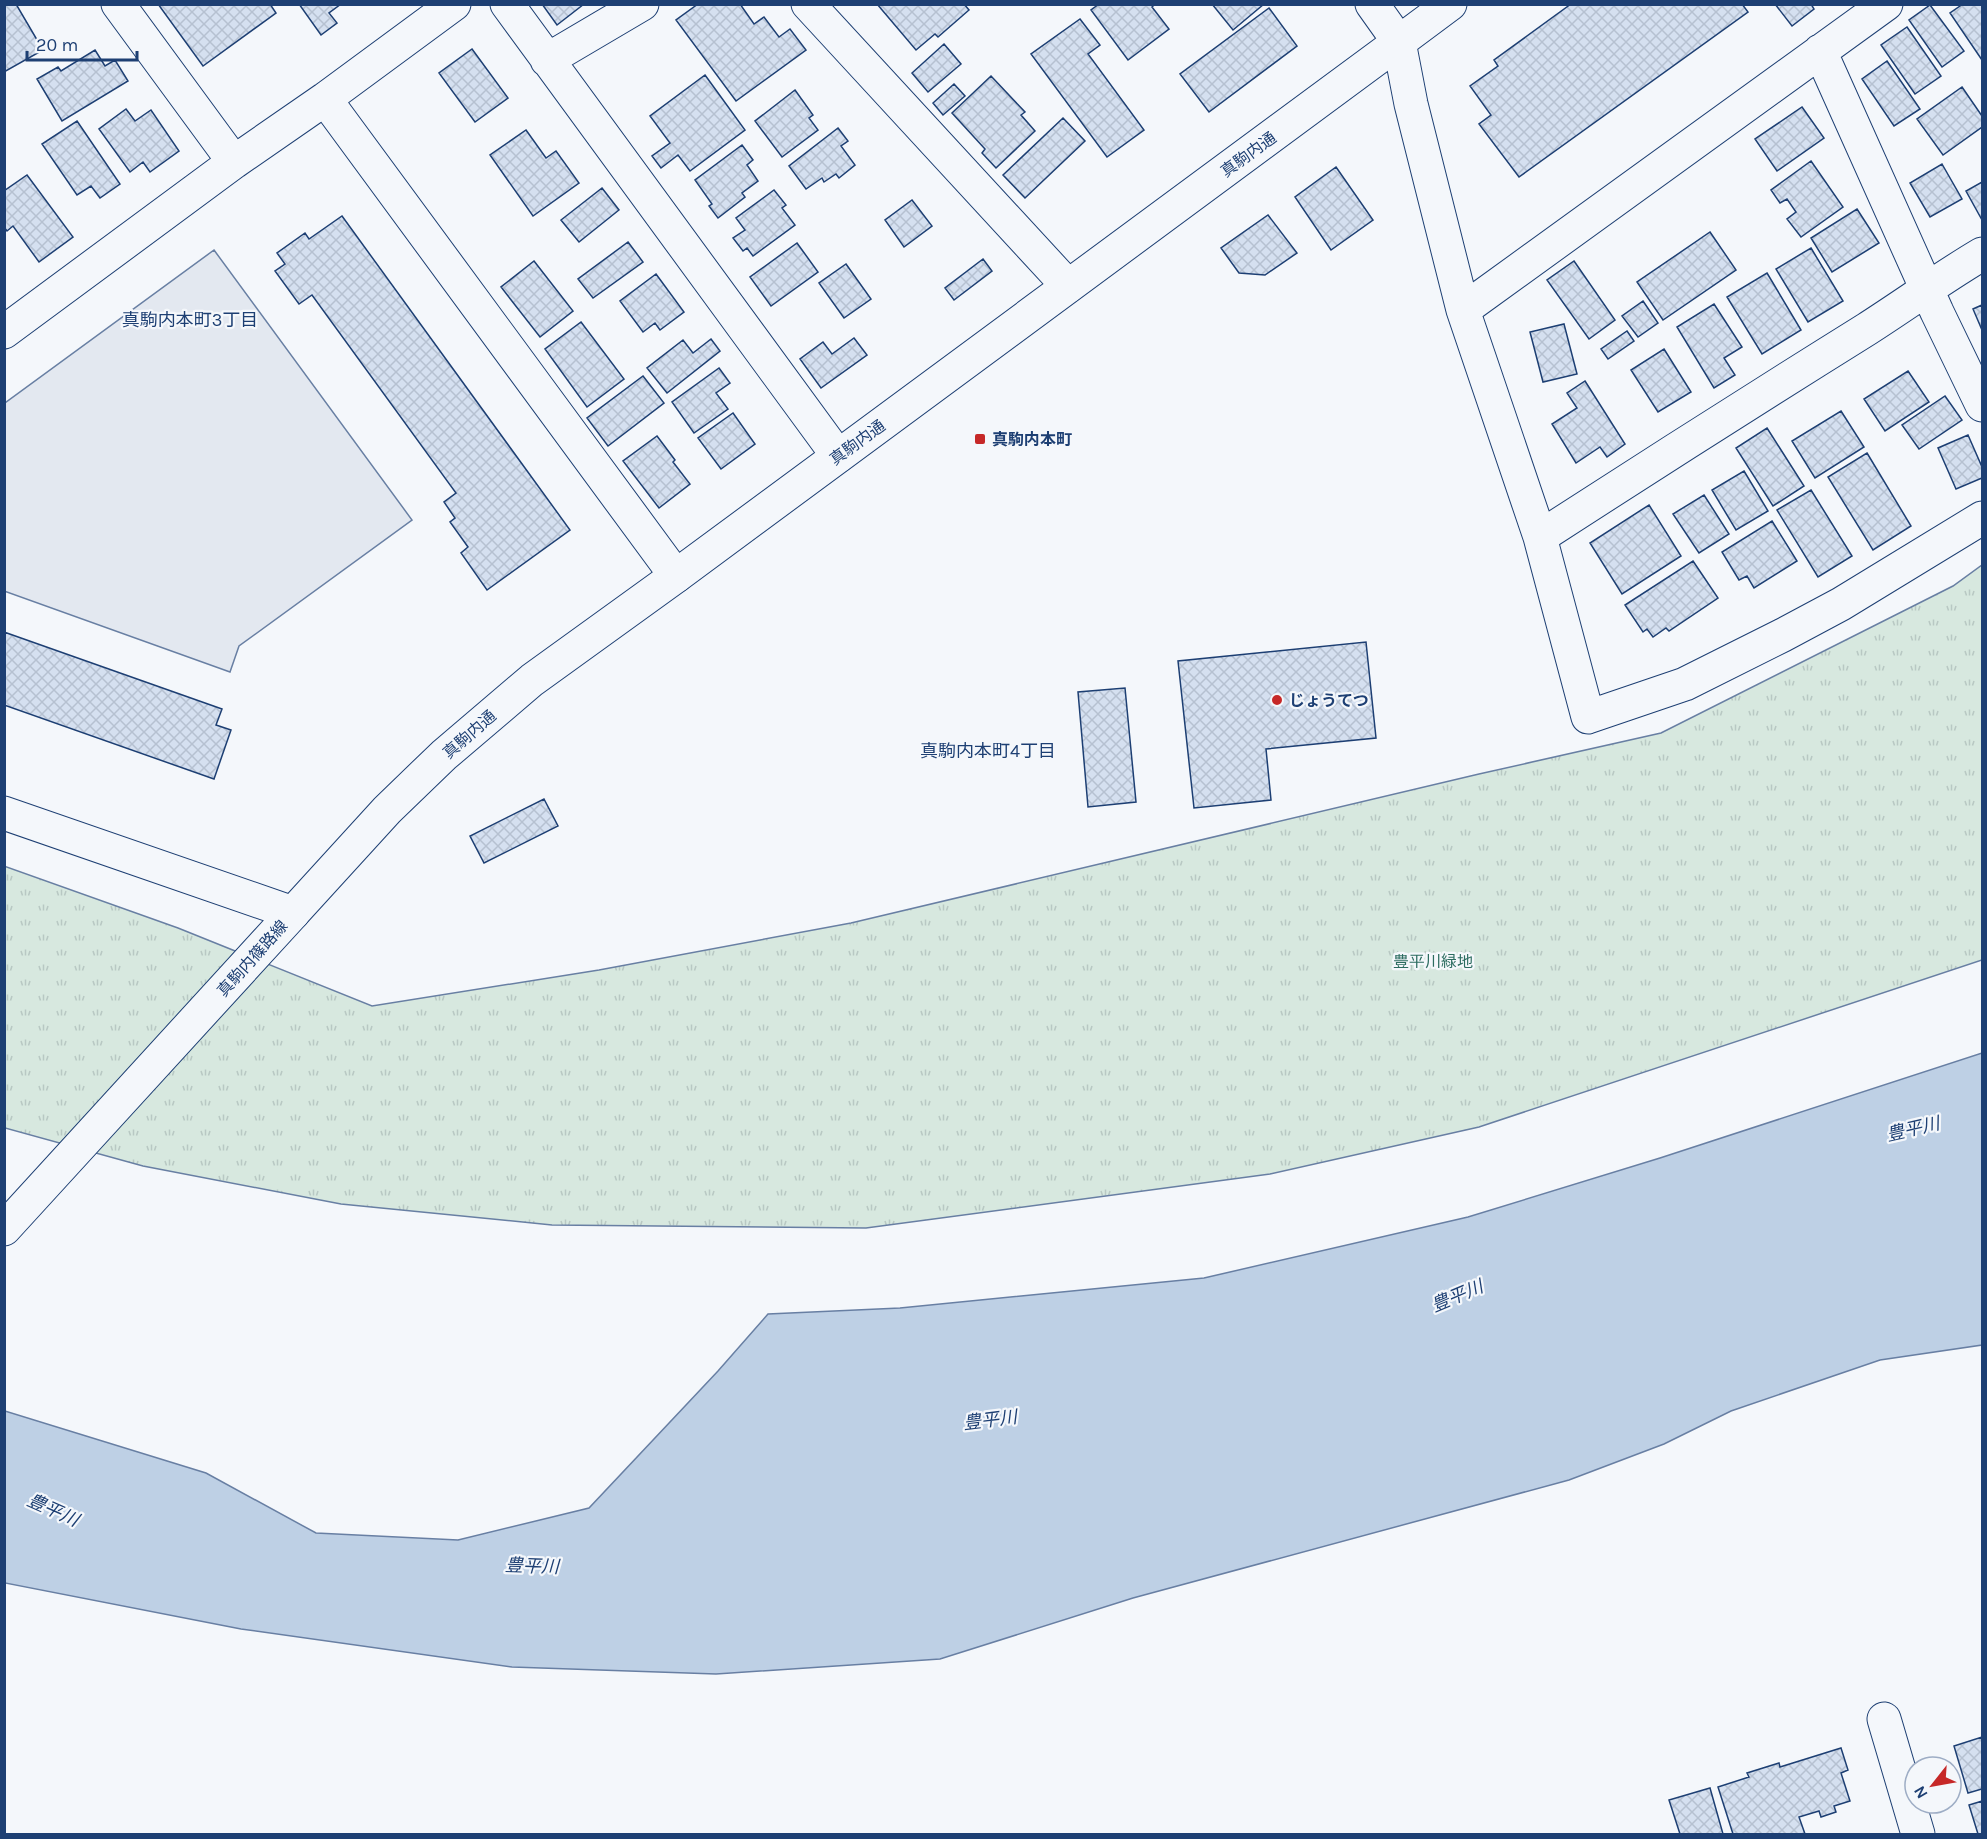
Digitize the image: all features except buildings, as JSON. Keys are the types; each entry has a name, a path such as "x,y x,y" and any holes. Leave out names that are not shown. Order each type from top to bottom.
{"main road":[{"path":"118,4 234,162"},
{"path":"4,332 234,162 325,99 454,4"},
{"path":"507,4 838,456"},
{"path":"547,60 642,4"},
{"path":"808,4 1068,286"},
{"path":"1372,4 1399,42 1411,104 1463,310 1540,537 1588,717 1685,684 1783,635 1841,604 1983,518"},
{"name":"真駒内通","path":"293,913 387,810 444,755 532,680 1450,4"},
{"path":"1463,310 1886,4"},
{"path":"1820,51 1983,405"},
{"path":"325,99 676,576"},
{"path":"1540,537 1953,271 1983,254"},
{"name":"真駒内篠路線","path":"4,813 293,913 4,1229"},
{"path":"1884,1719 1918,1834"}],"green space":[{"name":"豊平川緑地","path":"1982,565 1982,960 1479,1127 1270,1174 866,1228 552,1225 341,1204 143,1166 5,1128 4,866 178,928 372,1006 599,970 851,923 1661,733 1953,586"}],"shaded area":[{"path":"214,250 412,520 239,646 230,672 4,591 5,403"}],"water":[{"name":"豊平川","path":"1982,1053 1982,1345 1880,1360 1731,1411 1664,1444 1569,1480 1133,1598 940,1659 716,1674 512,1667 241,1629 5,1583 5,1411 206,1473 316,1533 458,1540 589,1508 718,1371 768,1314 900,1308 1204,1278 1468,1217 1660,1158"}],"place":[{"name":"真駒内本町","path":"980,439"},
{"name":"じょうてつ","path":"1277,700"}],"district":[{"name":"真駒内本町3丁目","path":"190,320"},
{"name":"真駒内本町4丁目","path":"988,751"}]}
